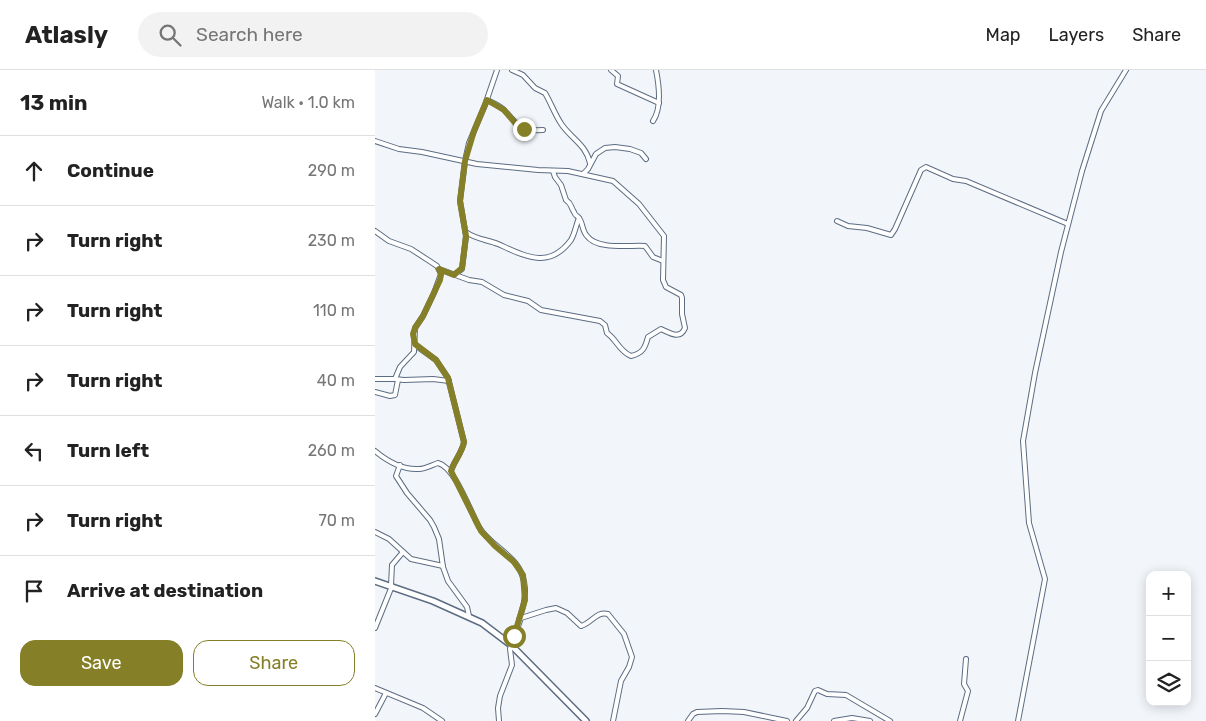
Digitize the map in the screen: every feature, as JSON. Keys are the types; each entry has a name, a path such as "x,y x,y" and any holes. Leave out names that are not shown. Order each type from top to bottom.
{"street":[{"path":"454,275 460,271 462,266 466,240 460,201 465,161 497,70"},
{"path":"512,70 523,75 535,88 545,93 557,118 574,140 584,148 590,163"},
{"path":"611,70 618,76 617,84 659,104"},
{"path":"653,121 659,104 656,70"},
{"path":"1018,721 1045,579 1045,572 1029,523 1023,441 1035,372 1068,224 1082,171 1101,111 1126,70"},
{"path":"487,100 504,110 516,124 524,129 543,130"},
{"path":"375,141 399,150 422,152 485,165 568,171 613,181 639,204 664,236 664,284 682,298 682,314 685,328 684,331 677,335 659,330 648,337 642,351 631,356 619,348 607,333 605,325 600,321 546,311 528,301 504,296 481,282 439,269 418,253 389,241 375,231"},
{"path":"583,174 602,149 615,147 639,152 646,159"},
{"path":"837,221 848,226 867,228 891,235 921,168 926,167 953,179 967,181 1068,224"},
{"path":"553,171 561,185 566,200 571,203 574,213 579,218 586,236 597,243 612,246 645,246 653,257 663,262"},
{"path":"465,231 470,235 494,242 536,259 561,250 571,240 579,218"},
{"path":"375,392 390,396 395,395 396,379 400,367 414,352 413,334 441,276 439,269"},
{"path":"415,344 436,360 449,381 464,442 463,448 454,461 451,471"},
{"path":"375,379 425,378 449,381"},
{"path":"375,451 388,461 400,465 417,469 438,463 451,471 481,531 514,562 523,575 525,600 511,645 512,665 500,696 498,708 499,721"},
{"path":"400,465 396,476 407,493 432,523 439,539 443,566 448,581 467,607 469,616"},
{"path":"375,532 389,539 413,560 443,566"},
{"path":"375,628 392,586 392,565 403,552"},
{"path":"375,581 469,616 497,632 586,721"},
{"path":"519,621 525,616 552,608 567,613 581,626 599,614 604,613 613,619 627,640 632,657 629,668 621,681 613,721"},
{"path":"960,721 968,691 964,684 966,659"},
{"path":"375,688 423,708 442,721"},
{"path":"796,721 807,708 815,692 819,690 831,695 846,695 890,721"},
{"path":"375,714 387,693"},
{"path":"688,721 697,712 722,711 744,712 787,721"},
{"path":"834,721 852,718 870,721"}],"route":[{"path":"514,636 525,600 523,575 514,562 481,531 451,471 454,461 463,448 464,442 451,387 448,378 436,360 415,344 413,334 440,280 441,274 439,269 454,275 462,268 466,236 460,211 460,201 465,161 469,144 487,100 506,111 510,118 524,129"}]}
